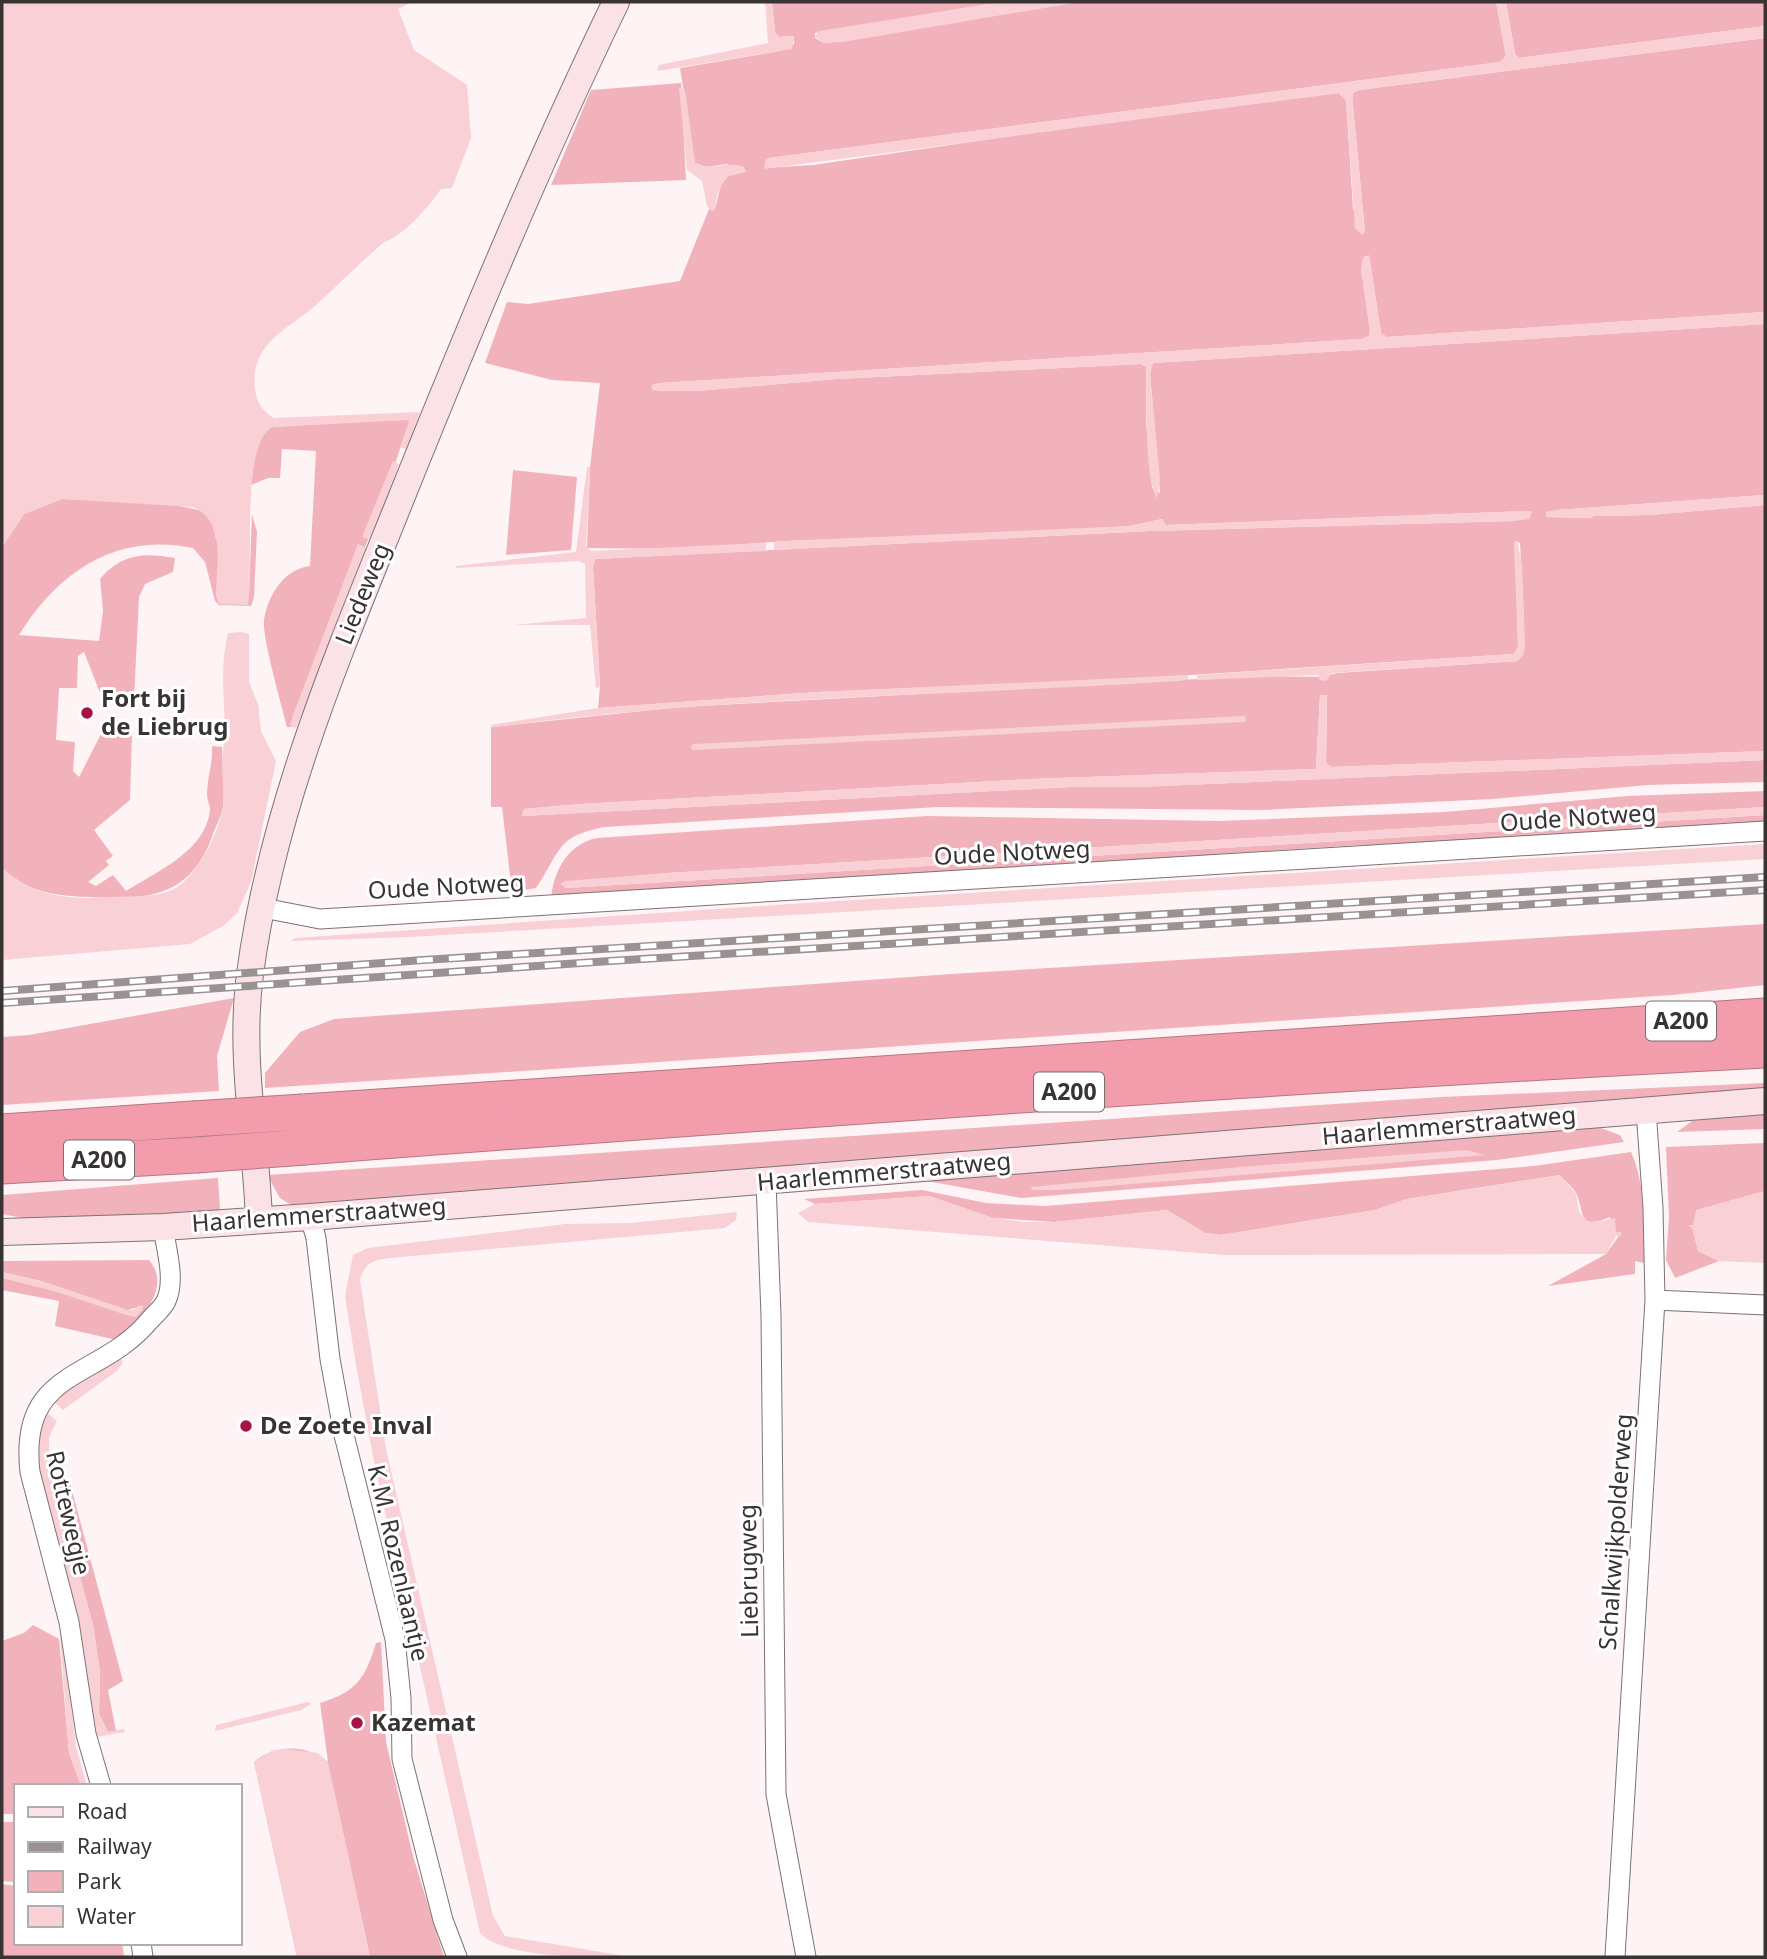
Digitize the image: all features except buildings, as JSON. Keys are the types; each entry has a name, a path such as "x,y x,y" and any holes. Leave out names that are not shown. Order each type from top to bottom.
{"highway":[{"name":"A200","path":"2,1132 1765,1016"},
{"name":"A200","path":"2,1166 196,1155 880,1104 1525,1063 1765,1051"}],"main road":[{"name":"Liedeweg","path":"259,1220 246,1043 250,972 274,846 304,743 547,144 616,2"},
{"name":"Haarlemmerstraatweg","path":"2,1232 163,1227 310,1217 1765,1101"}],"street":[{"name":"Oude Notweg","path":"263,908 320,919 1765,831"},
{"name":"Schalkwijkpolderweg","path":"1615,1957 1655,1300 1653,1208 1646,1110"},
{"name":"Liebrugweg","path":"766,1181 771,1293 776,1794 806,1957"},
{"name":"K.M. Rozenlaantje","path":"310,1217 316,1238 330,1359 344,1435 395,1639 401,1698 402,1759 443,1920 457,1957"},
{"name":"Rottewegje","path":"100,1784 86,1734 69,1622 30,1472 27,1449 38,1406 55,1386 136,1336 166,1301 170,1280 163,1227"},
{"path":"1655,1300 1765,1305"}],"green space":[{"path":"772,2 1001,2 815,33 815,38 824,43 1079,2 1496,2 1505,51 1505,57 1500,62 769,158 764,168 813,165 1073,127 1339,93 1346,100 1353,209 1365,232 1353,106 1353,93 1359,90 1765,38 1765,312 1387,337 1381,333 1369,255 1361,268 1370,331 1369,336 1362,339 661,383 652,390 697,391 837,379 1141,364 1146,367 1146,422 1152,488 1160,493 1150,373 1153,363 1765,324 1765,495 1557,510 1547,512 1546,517 1650,515 1765,505 1765,751 1331,767 1326,763 1327,696 1320,695 1316,769 1030,779 581,804 524,809 522,816 1071,787 1138,787 1765,760 1765,782 1648,785 1493,799 1261,810 939,807 605,827 577,835 561,847 536,888 512,892 502,807 491,807 491,727 680,707 1253,676 1320,677 1338,673 1518,661 1524,623 1520,543 1515,541 1518,647 1514,654 1145,678 818,692 598,708 600,686 593,567 595,559 1150,531 1514,521 1528,511 1166,525 1162,519 1130,526 1061,530 786,541 679,549 587,548 590,467 600,383 552,380 485,363 507,302 528,304 680,281 709,209 715,209 721,185 730,173 738,174 727,164 706,167 695,163 680,68 780,51 794,44 794,36 779,37 775,33"},
{"path":"1506,2 1765,2 1765,26 1519,58 1515,54"},
{"path":"681,83 686,180 551,185 591,90"},
{"path":"410,419 379,512 293,727 287,727 269,656 264,620 269,601 279,585 292,572 310,566 316,451 282,449 280,478 268,478 251,485 258,445 272,427"},
{"path":"513,470 577,477 571,550 506,555"},
{"path":"62,499 166,503 203,511 212,520 216,539 249,597 252,514 257,532 254,597 251,606 219,605 215,601 205,562 193,548 139,546 114,552 71,576 52,593 19,635 99,641 103,611 100,579 116,564 134,557 153,555 175,558 173,572 145,584 139,597 134,699 102,698 84,652 78,656 77,688 59,688 56,740 75,742 73,771 79,777 101,734 132,735 130,800 94,830 113,856 106,861 109,865 88,882 96,886 113,875 126,891 178,859 199,837 210,810 207,795 212,746 222,747 222,810 212,837 203,857 192,872 165,891 111,898 54,894 22,883 2,868 2,547 24,514"},
{"path":"1765,791 1765,807 667,873 561,883 566,888 1765,815 1765,825 1434,845 1359,845 551,898 559,868 570,852 597,838 927,816 1220,821 1445,812 1628,796"},
{"path":"1765,924 1765,985 1673,995 265,1088 265,1073 300,1032 334,1019 951,974"},
{"path":"234,998 217,1056 219,1091 2,1105 2,1037 29,1035"},
{"path":"1765,1083 1765,1089 294,1207 280,1198 267,1175 1441,1097"},
{"path":"1765,1111 1765,1129 1677,1132 1692,1121"},
{"path":"1595,1126 1620,1135 1624,1142 1497,1160 1021,1198 910,1178"},
{"path":"1765,1143 1765,1191 1697,1210 1693,1230 1698,1251 1719,1261 1675,1278 1666,1260 1669,1217 1666,1147"},
{"path":"1631,1152 1642,1192 1644,1263 1635,1261 1635,1274 1548,1286 1606,1254 1621,1233 1616,1232 1610,1217 1587,1221 1576,1193 1560,1175 1407,1199 1375,1210 1221,1235 1205,1233 1167,1210 1055,1222 993,1218 929,1196 815,1204 804,1199 922,1190 986,1203 1045,1206 1534,1166"},
{"path":"218,1178 220,1209 209,1213 28,1219 2,1214 2,1195"},
{"path":"149,1260 155,1271 155,1292 144,1314 121,1341 55,1326 59,1301 2,1290 2,1278 46,1288 136,1317 143,1306 127,1310 41,1281 2,1272 2,1261"},
{"path":"70,1483 123,1681 108,1690 116,1731 108,1732 99,1714 100,1672 93,1625 55,1486"},
{"path":"33,1625 59,1639 69,1753 80,1784 14,1784 14,1814 2,1814 2,1641 24,1633"},
{"path":"381,1642 386,1742 413,1856 444,1957 370,1957 334,1791 297,1957 254,1762 272,1752 291,1748 311,1752 328,1762 320,1703 351,1689 368,1666 376,1643"},
{"path":"2,1822 14,1822 14,1882 2,1881"},
{"path":"2,1884 14,1886 14,1945 122,1945 124,1957 2,1957"}],"water":[{"path":"2,2 413,2 398,9 414,50 467,85 471,138 452,188 441,189 408,227 384,242 317,304 274,338 258,359 255,373 255,389 259,402 274,418 420,412 408,450 400,447 410,420 272,427 262,438 252,482 248,605 219,604 216,596 218,558 215,534 204,514 193,507 62,499 24,514 2,547"},
{"path":"765,2 772,2 775,33 779,37 794,36 792,49 657,71 659,65 768,43"},
{"path":"1001,2 1079,2 843,42 824,43 815,37 819,31"},
{"path":"1496,2 1506,2 1515,54 1519,58 1765,26 1765,38 1359,90 1353,93 1353,106 1365,232 1362,235 1355,228 1346,100 1339,93 764,169 769,158 1500,62 1505,57 1505,51"},
{"path":"679,88 684,88 686,96 695,163 707,166 738,165 744,167 746,172 726,177 717,195 715,210 712,211 707,206 702,181 687,170"},
{"path":"1369,255 1381,333 1387,337 1765,312 1765,324 1153,363 1150,373 1160,479 1157,498 1148,455 1146,367 1141,364 837,379 697,391 659,391 651,388 653,384 661,383 1362,339 1369,336 1370,331 1361,268 1363,257"},
{"path":"393,461 399,464 371,540 362,537"},
{"path":"587,467 590,467 590,472 586,546 591,551 766,543 766,551 595,559 593,567 600,686 596,689 590,625 514,625 586,618 585,564 579,561 455,566 576,552"},
{"path":"1765,495 1765,505 1650,515 1546,517 1546,512 1557,510"},
{"path":"1532,511 1530,519 1514,521 1150,531 774,550 774,542 786,541 1130,526 1162,519 1166,525"},
{"path":"1517,541 1522,564 1525,643 1524,654 1518,661 1332,673 1326,681 1320,680 1318,675 1197,680 1197,675 1514,654 1518,647 1514,543"},
{"path":"358,544 367,548 296,728 290,726 293,715"},
{"path":"228,633 249,634 249,682 258,704 261,731 276,761 251,882 237,913 223,926 190,944 2,960 2,868 14,878 39,891 66,897 96,898 167,892 183,883 199,864 212,841 223,808 224,656"},
{"path":"1188,675 1188,680 1178,681 751,703 496,727 490,725 598,708 818,692"},
{"path":"1320,695 1327,695 1326,762 1331,767 1765,751 1765,760 1138,787 1071,787 522,816 524,809 581,804 1030,779 1316,769"},
{"path":"1765,807 1765,815 566,888 561,885 565,881 667,873"},
{"path":"1765,844 1765,859 409,937 291,941 295,938 790,904"},
{"path":"1466,1150 1485,1155 1059,1190 1032,1190 1031,1187 1240,1167"},
{"path":"1560,1175 1576,1194 1579,1212 1588,1221 1615,1218 1616,1232 1621,1232 1621,1236 1616,1236 1606,1254 1225,1255 808,1222 798,1213 815,1204 929,1196 993,1218 1024,1222 1055,1222 1167,1210 1205,1233 1221,1235 1375,1210 1407,1199"},
{"path":"1765,1191 1765,1263 1719,1261 1698,1251 1693,1230 1688,1225 1693,1225 1696,1210"},
{"path":"737,1212 736,1220 725,1228 384,1259 367,1266 360,1280 386,1449 493,1916 505,1936 631,1957 550,1955 508,1948 480,1933 375,1467 345,1296 353,1255 368,1248 565,1224 631,1223"},
{"path":"2,1272 41,1281 127,1310 134,1310 139,1305 143,1309 136,1317 126,1315 57,1292 2,1278"},
{"path":"119,1357 123,1362 118,1370 63,1410 53,1401 62,1392"},
{"path":"46,1412 57,1421 49,1437 49,1458 93,1625 100,1672 99,1714 108,1732 124,1729 125,1732 96,1737 33,1449"},
{"path":"60,1636 63,1638 76,1747 86,1784 80,1784 69,1753"},
{"path":"308,1702 311,1704 301,1710 215,1731 216,1725"},
{"path":"273,1750 318,1753 328,1763 370,1957 297,1957 254,1762"}],"waterway":[{"path":"694,747 1243,719"}],"railway":[{"path":"2,991 423,960 1765,877"},
{"path":"2,1003 610,961 1765,890"}],"place":[{"name":"Fort bij de Liebrug","path":"87,713"},
{"name":"De Zoete Inval","path":"246,1426"},
{"name":"Kazemat","path":"357,1723"}]}
